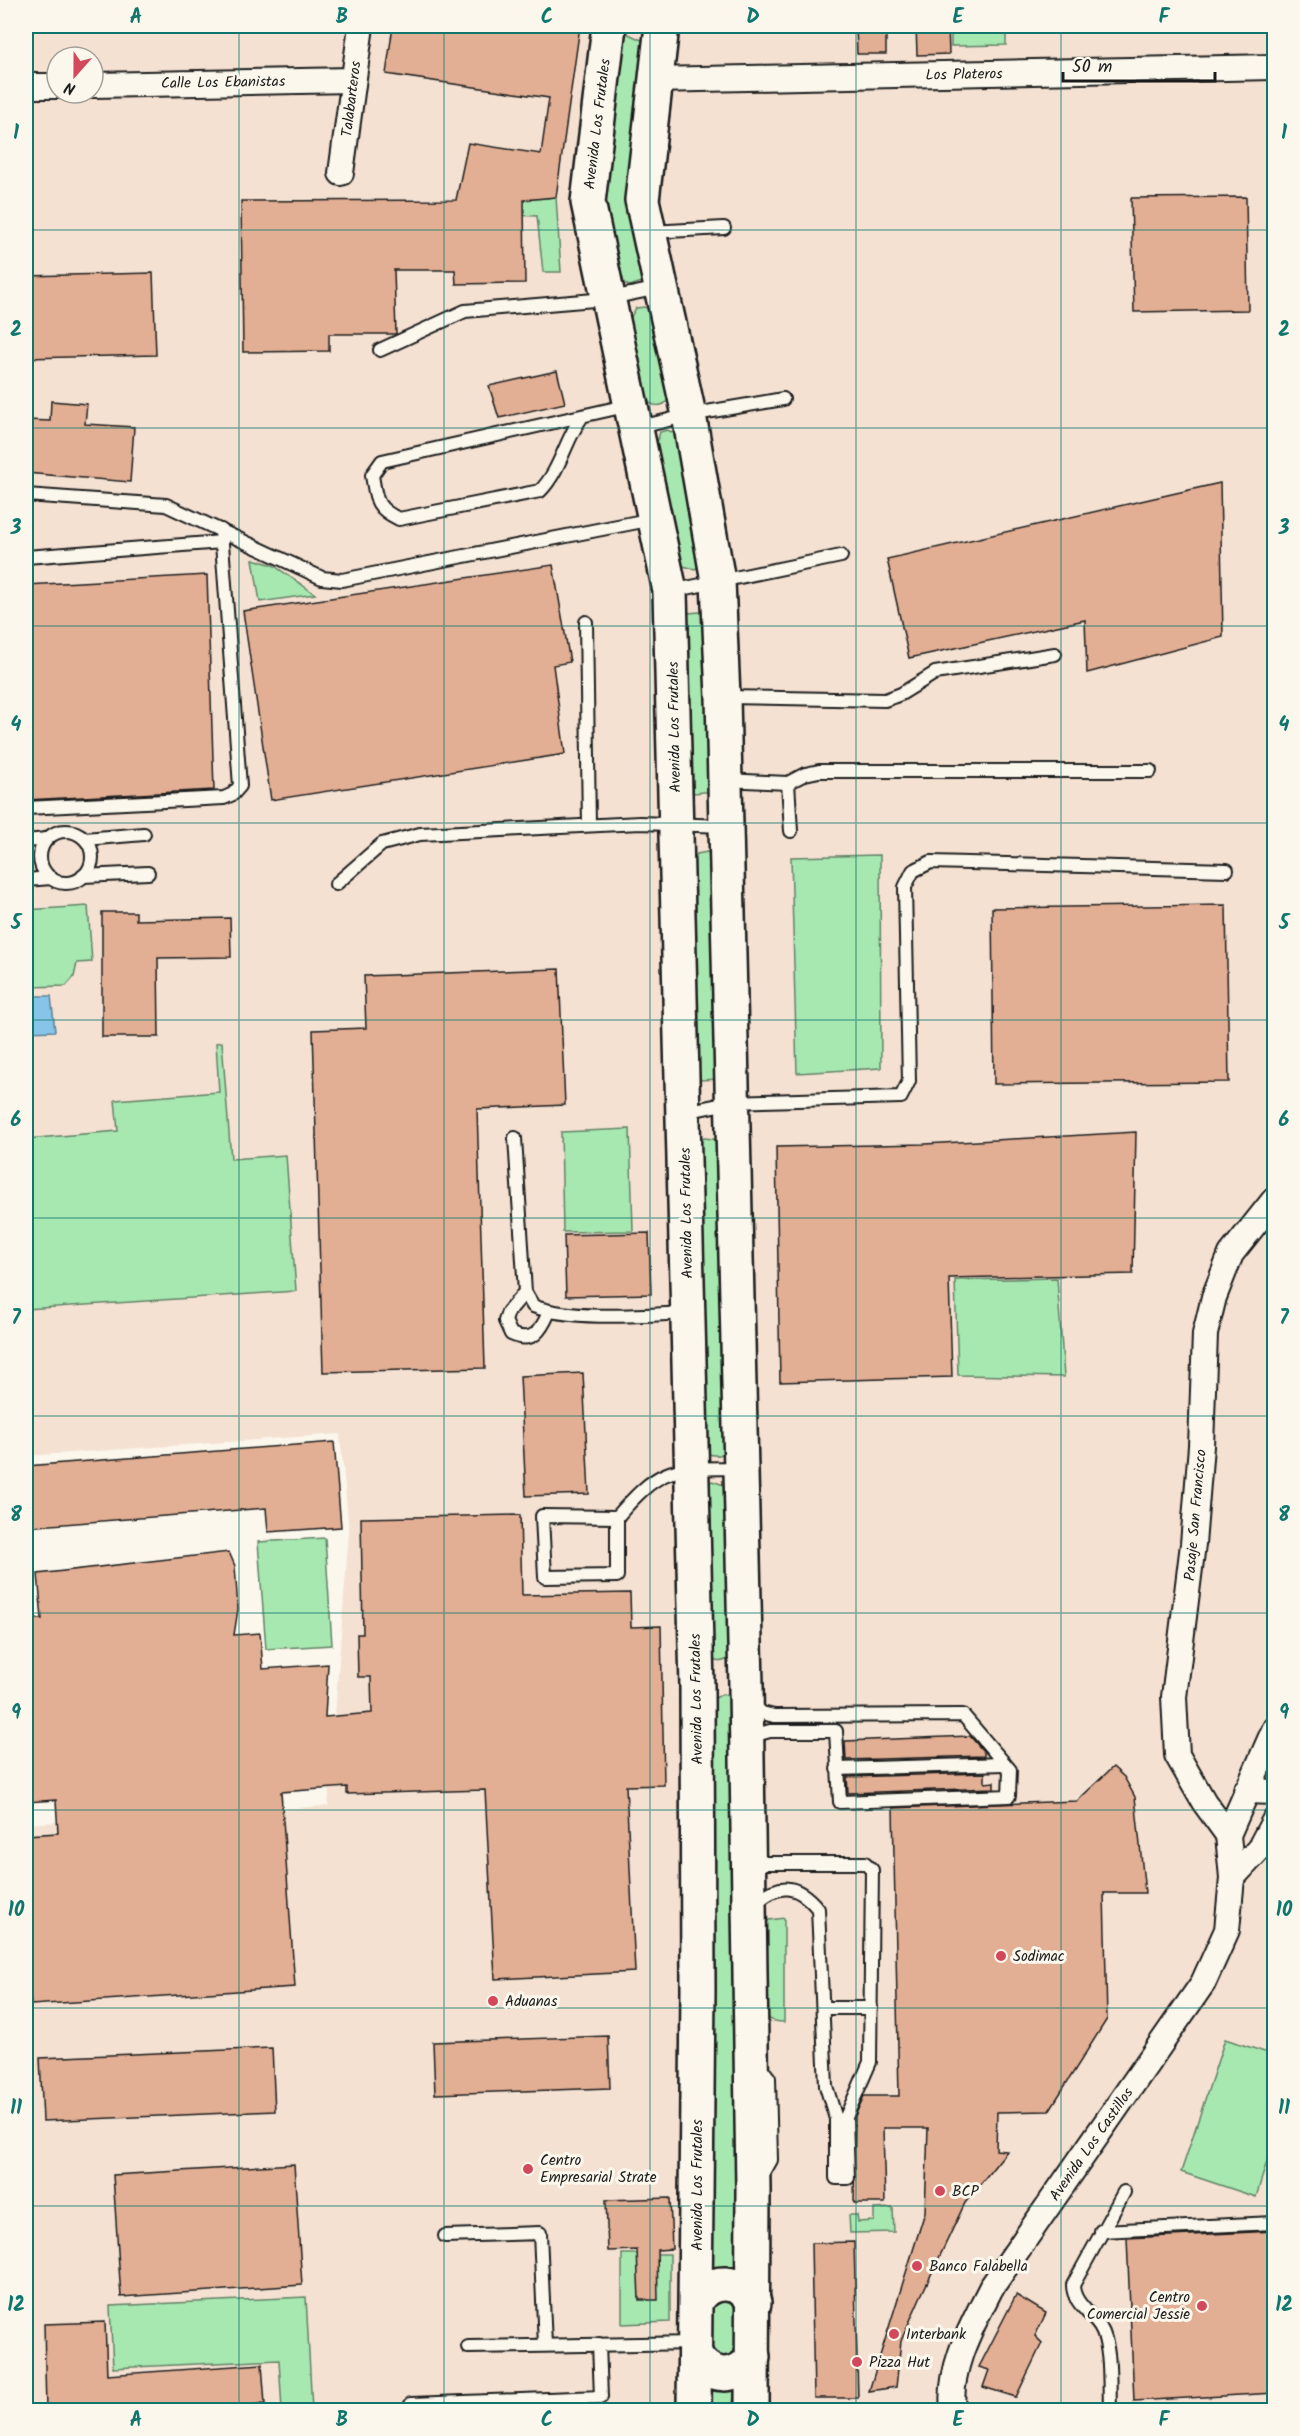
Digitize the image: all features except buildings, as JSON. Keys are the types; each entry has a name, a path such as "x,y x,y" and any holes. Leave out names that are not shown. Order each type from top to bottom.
{"main road":[{"name":"Avenida Los Frutales","path":"609,26 588,202 606,299 670,591 697,1687 699,1990 694,2410"},
{"path":"662,26 642,200 689,415 718,581 723,697 749,1854 754,2303 752,2410"},
{"path":"697,1687 746,1686"},
{"path":"696,2301 709,2287 728,2284 741,2289 754,2303"},
{"path":"695,2348 704,2366 721,2374 740,2370 753,2357"}],"street":[{"name":"Talabarteros","path":"341,173 361,26"},
{"name":"Los Plateros","path":"654,80 1275,67"},
{"name":"Calle Los Ebanistas","path":"105,85 353,80"},
{"path":"26,86 45,86"},
{"name":"Pasaje San Francisco","path":"1228,1835 1204,1802 1177,1755 1174,1697 1193,1544 1201,1446 1205,1334 1214,1297 1231,1254 1275,1200"},
{"name":"Avenida Los Castillos","path":"953,2410 951,2391 967,2334 991,2288 1203,1983 1227,1929 1232,1878 1228,1835 1275,1730"},
{"path":"1246,1791 1275,1792"},
{"path":"1232,1878 1260,1849 1275,1821"}],"lane":[{"path":"649,232 724,228"},
{"path":"380,350 465,311 606,299 660,288"},
{"path":"581,418 567,441 550,481 540,491 399,519 385,513 377,503 372,475 382,461 581,418 689,415 783,399"},
{"path":"26,495 166,505 221,536 322,578 342,580 655,518"},
{"path":"26,557 221,536"},
{"path":"26,808 224,798 233,794 240,786 221,536"},
{"path":"670,591 841,555"},
{"path":"586,622 589,825"},
{"path":"723,697 885,700 902,694 935,673 1055,654"},
{"path":"725,780 788,783 805,774 819,771 1150,771"},
{"path":"788,783 790,831"},
{"path":"336,884 381,844 401,837 589,825 726,826"},
{"path":"26,841 47,840 62,832 78,834 90,846 91,862 83,876"},
{"path":"85,839 144,834"},
{"path":"47,840 40,855 45,872 51,878"},
{"path":"684,1112 733,1102 902,1097 907,1090 905,887 913,871 931,862 1227,870"},
{"path":"26,880 51,878 68,883 83,876 148,873"},
{"path":"515,1138 525,1292 533,1306 549,1312 640,1315 687,1312"},
{"path":"525,1292 508,1312 504,1321 511,1334 520,1338 536,1336 542,1331 549,1312"},
{"path":"617,1517 542,1516 545,1577 617,1576 617,1517 643,1488 667,1472 742,1468"},
{"path":"746,1686 754,1708 774,1716 963,1715 1010,1770 1009,1796 840,1802 836,1731 770,1731 753,1738 747,1748"},
{"path":"837,1769 1005,1764"},
{"path":"749,1854 765,1863 865,1863 871,1866 870,2062 846,2117 848,2178 836,2178 836,2119 826,2086 818,1910 800,1892 788,1888 768,1892 749,1910"},
{"path":"823,2008 871,2008"},
{"path":"1110,2410 1106,2341 1101,2328 1076,2299 1073,2290 1075,2279 1124,2192"},
{"path":"1101,2231 1275,2223"},
{"path":"445,2236 540,2233 545,2345"},
{"path":"411,2404 601,2397 599,2344"},
{"path":"468,2347 599,2344 695,2348"}],"shaded area":[{"path":"26,26 1274,26 1274,2410 26,2410 26,1824 328,1806 349,1531 340,1434 26,1456"}],"green space":[{"path":"951,26 1006,26 1006,45 951,46"},
{"path":"622,31 648,43 645,274 641,282 630,286 619,282 603,210"},
{"path":"556,197 561,272 543,272 537,216 509,215 507,201"},
{"path":"645,307 652,310 669,399 661,405 651,404 645,399 628,322 636,308"},
{"path":"667,430 677,434 700,566 695,569 683,566 680,560 656,446 660,432"},
{"path":"253,559 273,565 315,594 260,602"},
{"path":"713,611 716,791 693,793 688,613"},
{"path":"707,852 715,856 723,1079 697,1080 693,861 697,854"},
{"path":"880,855 881,1068 797,1073 791,857"},
{"path":"88,906 92,962 77,963 74,977 66,986 26,987 26,910"},
{"path":"222,1042 231,1159 286,1155 296,1291 26,1309 26,1139 118,1131 115,1100 219,1092 216,1043"},
{"path":"630,1129 633,1231 563,1232 561,1132"},
{"path":"704,1138 713,1139 720,1144 729,1448 724,1453 716,1455 706,1453 697,1143"},
{"path":"1057,1278 1064,1377 958,1375 955,1280"},
{"path":"712,1481 727,1486 730,1658 721,1661 713,1660 708,1656 706,1486"},
{"path":"325,1538 332,1645 266,1649 258,1542"},
{"path":"722,1694 734,1698 738,2271 713,2272 712,1700"},
{"path":"784,1918 784,2022 770,2019 761,2010 763,1926 769,1920"},
{"path":"1225,2039 1274,2055 1274,2139 1256,2197 1181,2172"},
{"path":"893,2208 894,2232 850,2233 849,2215 857,2215 858,2222 874,2221 874,2209"},
{"path":"622,2254 670,2254 670,2322 622,2324"},
{"path":"306,2297 312,2410 282,2410 279,2360 113,2368 110,2306"},
{"path":"737,2298 739,2359 709,2357 710,2306 716,2299"},
{"path":"707,2377 738,2382 731,2410 710,2410"}],"water":[{"path":"26,996 51,996 55,1031 26,1032"}],"place":[{"name":"Sodimac","path":"1001,1956"},
{"name":"Aduanas","path":"493,2001"},
{"name":"Centro Empresarial Strate","path":"528,2169"},
{"name":"BCP","path":"940,2191"},
{"name":"Banco Falabella","path":"917,2266"},
{"name":"Centro Comercial Jessie","path":"1202,2306"},
{"name":"Interbank","path":"894,2334"},
{"name":"Pizza Hut","path":"857,2362"}]}
